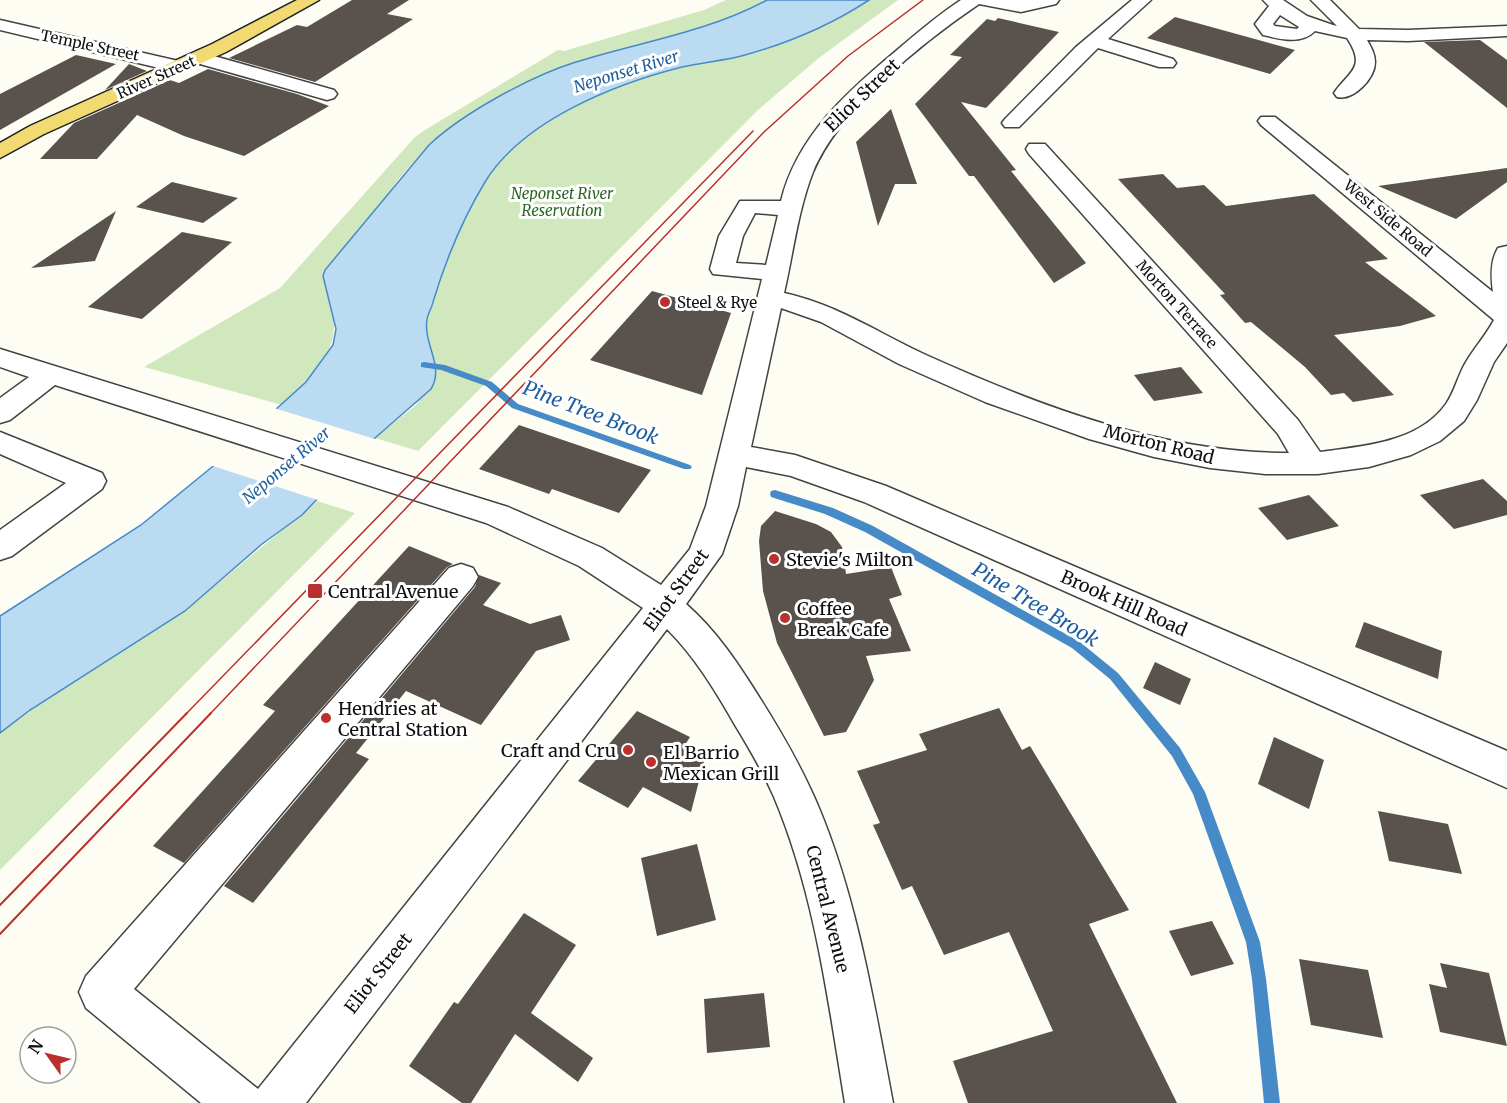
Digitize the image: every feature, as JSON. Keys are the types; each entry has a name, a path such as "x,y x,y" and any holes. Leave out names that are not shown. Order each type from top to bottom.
{"main road":[{"name":"River Street","path":"0,152 43,127 200,58 310,0"}],"street":[{"name":"Eliot Street","path":"276,1103 705,554 718,521 791,209 806,159 827,126 858,93 940,24 973,0"},
{"path":"985,0 1022,7 1050,0"},
{"path":"1012,123 1095,41 1142,0"},
{"path":"1320,0 1346,22 1366,63 1362,73 1344,93"},
{"path":"1311,25 1301,35 1269,31 1264,24 1276,2 1311,25 1352,32 1403,36 1507,31"},
{"name":"Temple Street","path":"0,25 180,67"},
{"path":"1095,41 1166,63"},
{"path":"200,58 327,94"},
{"name":"West Side Road","path":"1268,121 1507,319"},
{"name":"Morton Terrace","path":"1037,149 1288,427 1311,463"},
{"name":"Morton Road","path":"791,209 748,206 732,236 722,268 773,286 788,301 816,309 950,376 1015,402 1168,449 1227,461 1311,463 1381,453 1401,447 1434,431 1447,421 1465,399 1479,364 1507,319"},
{"path":"1507,253 1503,276 1507,301"},
{"name":"Central Avenue","path":"3,361 52,373 522,525 564,544 616,573 665,607 718,663 773,755 805,823 828,893 869,1103"},
{"path":"0,413 52,373"},
{"path":"0,442 91,481 0,547"},
{"name":"Brook Hill Road","path":"734,454 795,466 875,494 1507,770"},
{"path":"239,1103 102,992 460,577"}],"green space":[{"path":"726,0 767,0 727,19 600,55 540,77 478,110 424,153 401,176 369,228 333,314 334,328 327,354 312,375 282,405 144,367 280,288 415,137 425,130 558,50 564,51 704,10"},
{"name":"Neponset River Reservation","path":"869,0 898,0 820,57 758,110 418,451 375,438 416,405 437,369 426,329 435,290 456,237 483,185 511,150 548,122 591,98 660,73 767,49 820,28"},
{"path":"317,501 355,513 0,870 0,733 30,710 185,611"}],"water":[{"name":"Neponset River","path":"767,0 869,0 824,25 777,45 737,57 690,65 628,83 573,108 522,140 485,182 462,225 443,270 427,319 428,338 436,372 431,389 375,438 302,515 262,544 185,611 30,710 0,733 0,616 141,525 212,467 306,382 333,345 336,329 323,276 325,270 429,145 479,108 539,76 576,62 698,28"}],"pier":[{"path":"274,408 378,440 321,501 210,465"}],"building":[{"path":"352,0 409,0 387,14 413,19 315,82 229,58 297,25 307,27"},
{"path":"1175,17 1295,50 1270,74 1147,38"},
{"path":"998,18 1059,32 986,108 961,102 1016,170 1011,171 1086,263 1054,283 974,176 969,176 915,104 962,57 950,55 987,19 995,21"},
{"path":"1480,40 1507,60 1507,108 1424,42"},
{"path":"76,55 116,64 0,130 0,94"},
{"path":"129,64 147,71 105,90"},
{"path":"208,69 297,94 329,106 244,156 184,136 137,115 97,159 40,159 74,123 170,80 179,83"},
{"path":"891,109 917,184 895,184 878,226 856,142"},
{"path":"1507,168 1507,182 1456,219 1378,186"},
{"path":"1163,174 1177,188 1204,185 1226,206 1314,194 1388,259 1365,262 1436,316 1400,326 1334,335 1394,395 1353,402 1344,393 1331,395 1305,367 1251,322 1245,323 1220,295 1225,294 1118,179"},
{"path":"172,182 238,198 203,223 136,207"},
{"path":"116,211 95,261 31,268"},
{"path":"182,232 232,242 142,319 88,307"},
{"path":"652,291 731,313 702,395 590,360"},
{"path":"1181,367 1203,393 1154,401 1134,375"},
{"path":"519,425 651,470 619,513 552,489 549,494 479,469"},
{"path":"1483,479 1507,501 1507,515 1454,529 1420,495"},
{"path":"1309,495 1339,526 1287,540 1258,508"},
{"path":"775,511 816,524 831,532 842,547 846,574 891,567 902,595 889,599 911,651 866,656 874,680 846,732 824,736 777,643 763,591 759,541 761,526"},
{"path":"409,546 453,564 447,567 184,863 153,846 275,711 263,705"},
{"path":"479,575 501,583 483,605 530,624 561,615 570,640 536,651 481,725 406,691 356,753 369,759 253,903 224,886 475,587"},
{"path":"1364,622 1442,651 1438,679 1355,647"},
{"path":"1155,662 1191,679 1180,705 1143,688"},
{"path":"999,708 1022,750 1030,746 1129,910 1089,924 1177,1103 968,1103 953,1061 1053,1031 1009,932 944,955 912,886 902,890 873,825 880,823 857,771 927,750 919,734"},
{"path":"637,711 690,737 683,748 705,758 691,812 643,787 628,808 578,781"},
{"path":"1274,737 1324,760 1309,809 1258,784"},
{"path":"1378,811 1448,824 1462,874 1389,861"},
{"path":"697,844 716,920 657,936 641,858"},
{"path":"524,913 576,945 531,1013 593,1058 578,1082 515,1034 471,1103 462,1103 409,1066 454,1002 458,1004"},
{"path":"1212,921 1234,964 1191,976 1169,931"},
{"path":"1299,959 1368,970 1383,1038 1311,1025"},
{"path":"1440,963 1489,973 1507,1046 1440,1032 1429,984 1447,988"},
{"path":"764,993 770,1047 707,1053 704,999"}],"waterway":[{"name":"Pine Tree Brook","path":"424,365 442,367 489,384 515,406 687,467"},
{"name":"Pine Tree Brook","path":"775,494 829,511 869,529 1076,645 1114,676 1176,752 1199,792 1253,942 1272,1103"}],"tram line":[{"path":"210,714 764,132 848,56 923,0"},
{"path":"186,714 753,131"},
{"path":"0,905 187,713"},
{"path":"0,934 211,713"}],"place":[{"name":"Steel & Rye","path":"665,302"},
{"name":"Stevie's Milton","path":"774,559"},
{"name":"Central Avenue","path":"315,591"},
{"name":"Coffee Break Cafe","path":"785,618"},
{"name":"Hendries at Central Station","path":"326,718"},
{"name":"Craft and Cru","path":"628,750"},
{"name":"El Barrio Mexican Grill","path":"651,762"}]}
